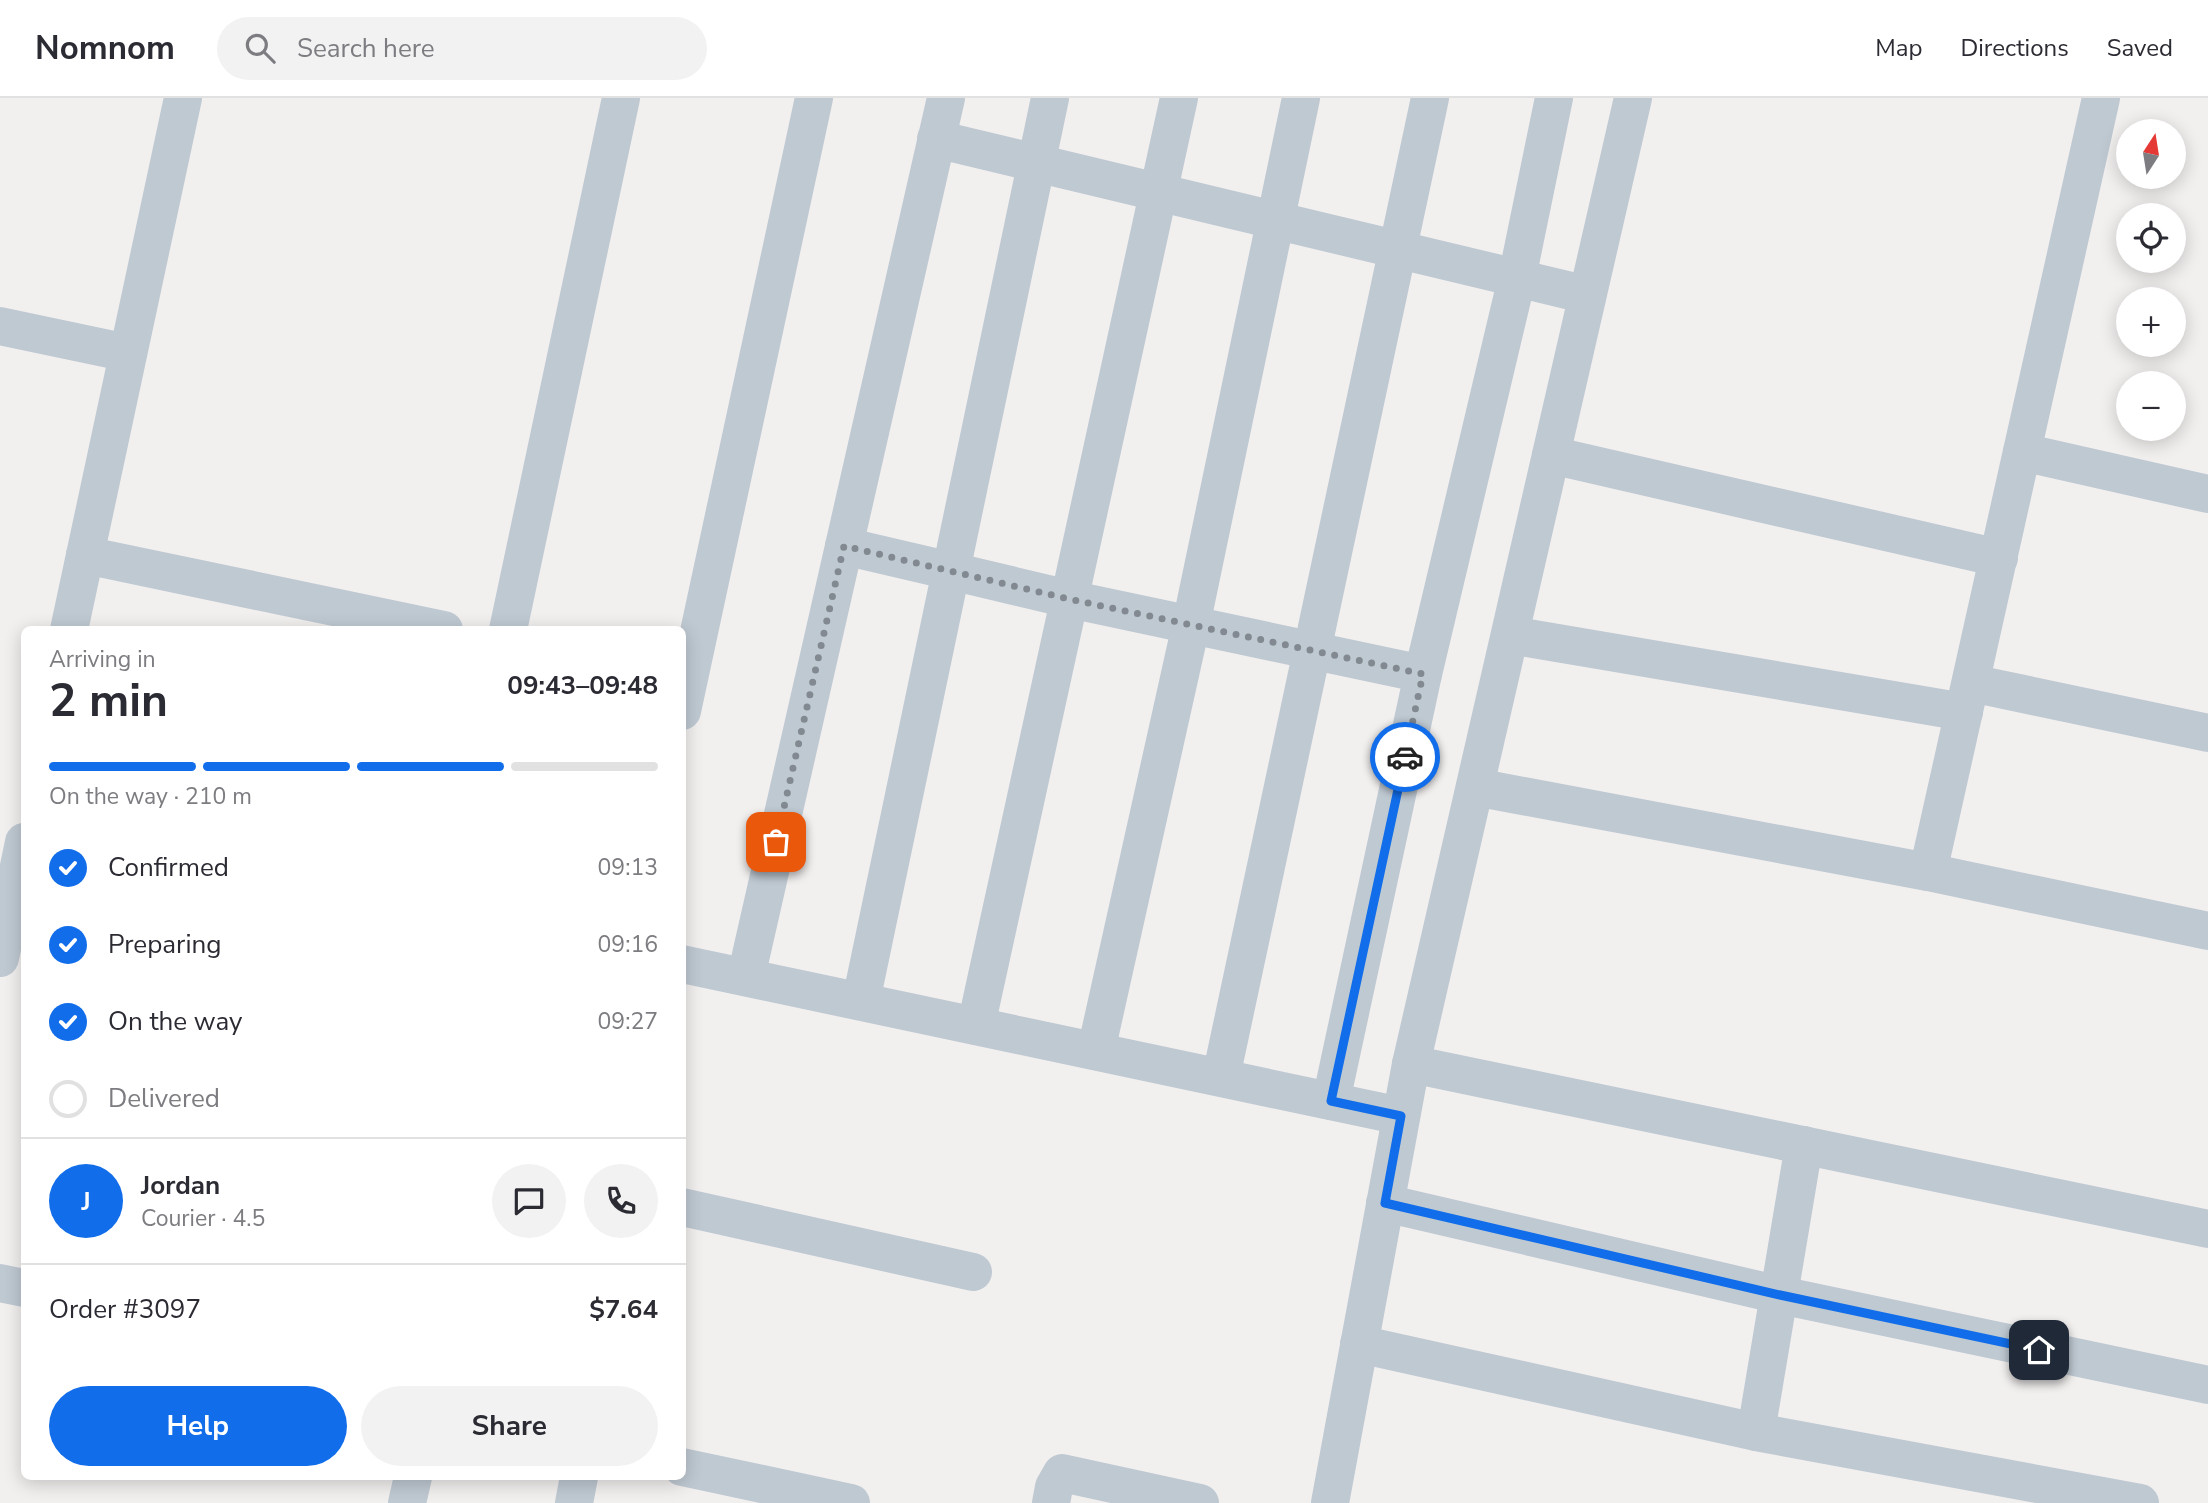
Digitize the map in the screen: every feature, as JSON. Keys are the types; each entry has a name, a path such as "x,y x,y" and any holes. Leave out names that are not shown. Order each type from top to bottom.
{"street":[{"path":"70,626 183,98"},
{"path":"509,626 621,98"},
{"path":"686,692 814,98"},
{"path":"746,977 946,98"},
{"path":"861,1001 1050,98"},
{"path":"976,1026 1179,98"},
{"path":"1096,1051 1191,625 1301,98"},
{"path":"1221,1077 1430,98"},
{"path":"1331,1101 1423,674 1517,278 1554,98"},
{"path":"1330,1503 1411,1064 1633,98"},
{"path":"1928,872 2101,98"},
{"path":"936,139 1571,291"},
{"path":"0,326 128,353"},
{"path":"2022,452 2208,494"},
{"path":"1551,455 1999,558"},
{"path":"844,546 1069,599 1423,674"},
{"path":"85,555 425,626"},
{"path":"1510,635 2208,733"},
{"path":"1475,787 1928,872 2208,931"},
{"path":"0,958 21,856"},
{"path":"686,965 1401,1116"},
{"path":"1411,1064 2208,1229"},
{"path":"1756,1432 1804,1145"},
{"path":"1385,1203 1780,1295 2208,1385"},
{"path":"686,1208 973,1272"},
{"path":"0,1283 21,1287"},
{"path":"1359,1344 1756,1432 2140,1503"},
{"path":"686,1468 851,1503"},
{"path":"1051,1503 1054,1487 1062,1473 1200,1503"},
{"path":"407,1503 412,1480"},
{"path":"574,1503 578,1480"}],"way so far":[{"path":"776,842 844,546 1069,599 1423,674 1405,757"}],"route":[{"path":"1405,757 1331,1101 1401,1116 1385,1203 1780,1295 2039,1350"}]}
